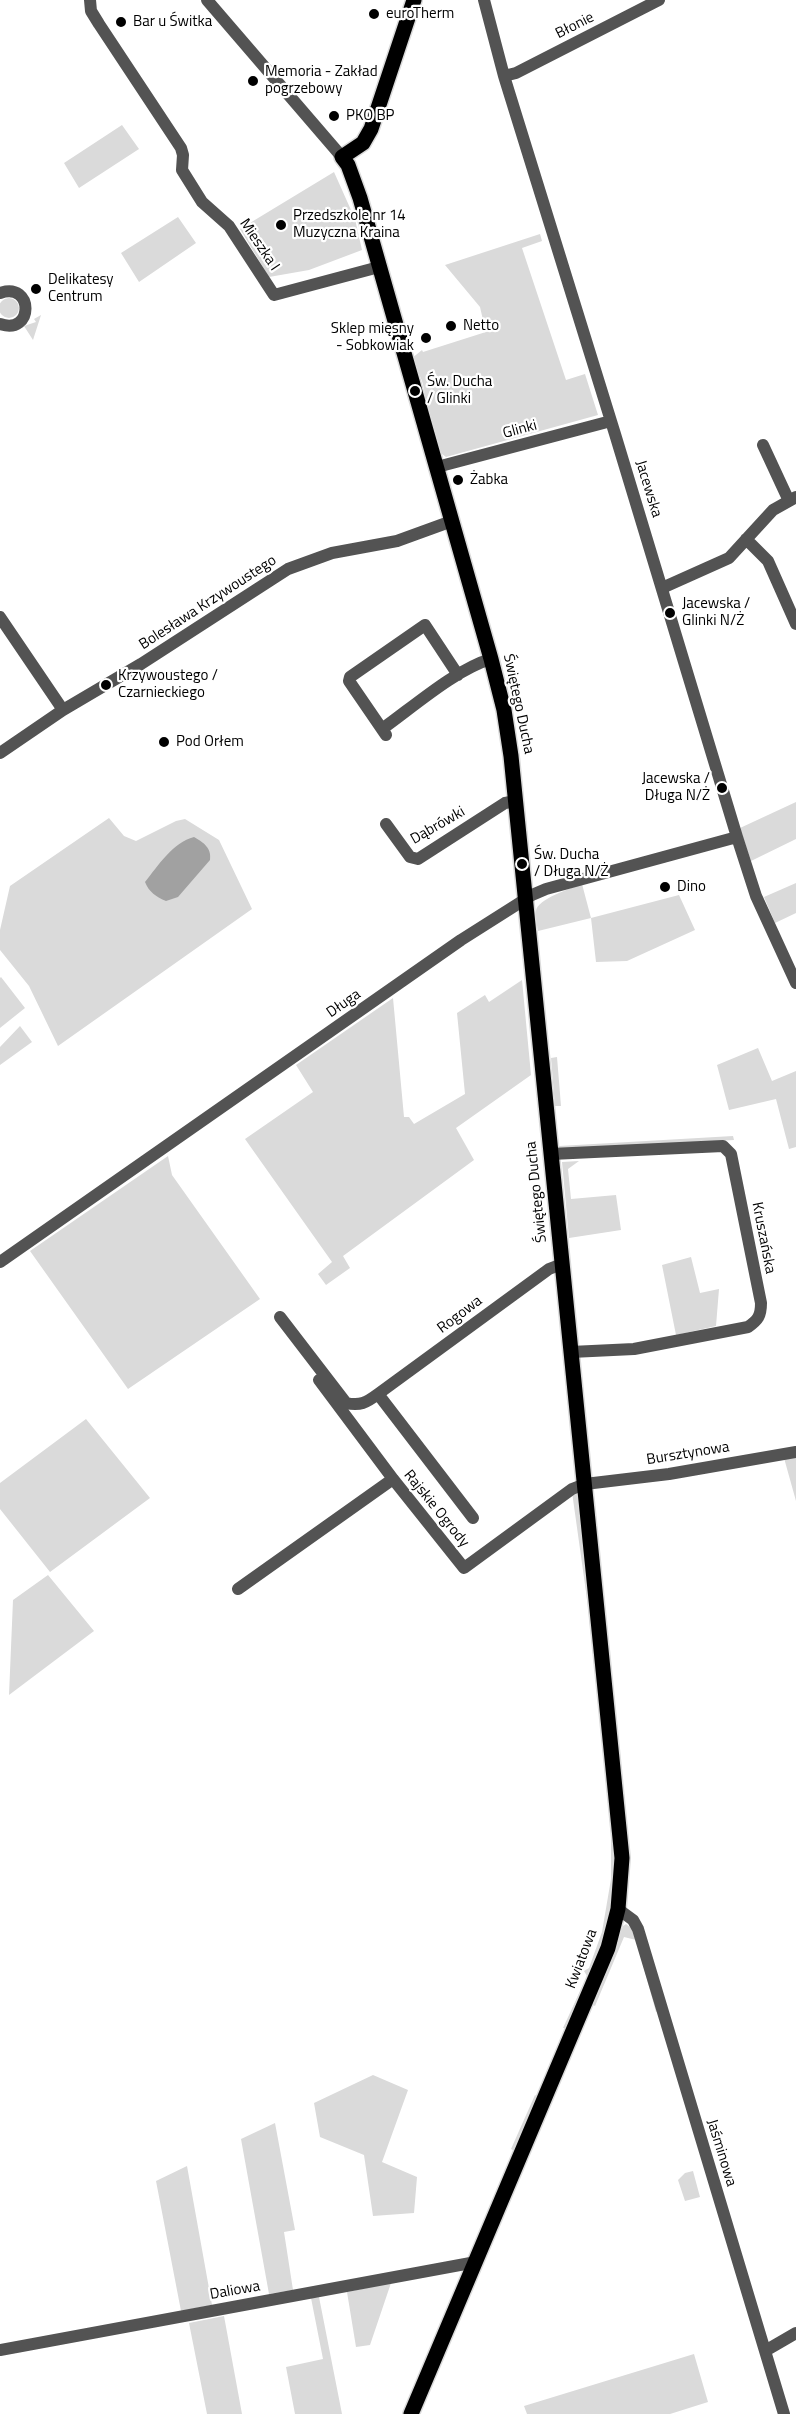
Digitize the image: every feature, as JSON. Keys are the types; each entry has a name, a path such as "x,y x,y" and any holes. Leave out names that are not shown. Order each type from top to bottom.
{"main road":[{"path":"342,157 363,142 371,129 414,0"},
{"name":"Świętego Ducha","path":"342,157 356,184 504,710 516,801 585,1484"},
{"name":"Kwiatowa","path":"411,2414 608,1948 618,1909 621,1840 585,1484"}],"street":[{"name":"Mieszka I","path":"90,0 92,11 111,43 181,148 182,170 202,202 230,226 274,295 379,267"},
{"name":"Świętego Ducha","path":"207,0 342,157"},
{"name":"Jacewska","path":"484,0 504,76 737,837 756,896 796,983"},
{"name":"Błonie","path":"504,76 516,73 659,0"},
{"path":"0,293 15,292 22,297 26,308 20,322 8,327 0,324"},
{"name":"Glinki","path":"437,467 611,421"},
{"path":"662,588 729,558 773,510 792,499 763,445"},
{"name":"Bolesława Krzywoustego","path":"0,753 63,710 141,664 288,569 332,553 397,541 452,521"},
{"path":"746,539 768,561 793,607 796,624"},
{"path":"0,617 63,710"},
{"path":"458,675 425,625 350,677 349,681 384,732 458,675 491,659"},
{"name":"Dąbrówki","path":"387,824 410,857 418,859 505,803 516,801"},
{"name":"Długa","path":"0,1262 453,946 525,899 579,878 737,837"},
{"name":"Kruszańska","path":"551,1154 723,1146 731,1154 761,1303 761,1314 748,1327 634,1349 571,1352"},
{"name":"Rogowa","path":"280,1317 346,1403 355,1405 366,1403 540,1275 562,1264"},
{"name":"Rajskie Ogrody","path":"319,1380 393,1479 464,1568 572,1489 585,1484"},
{"path":"378,1394 472,1518"},
{"name":"Bursztynowa","path":"585,1484 669,1474 796,1452"},
{"path":"238,1589 393,1479"},
{"name":"Jaśminowa","path":"618,1909 633,1920 638,1929 784,2414"},
{"name":"Daliowa","path":"0,2350 476,2262"},
{"path":"765,2351 796,2333"}],"shaded area":[{"path":"122,125 139,149 79,188 64,163"},
{"path":"334,172 355,219 362,250 309,270 269,277 240,229"},
{"path":"178,217 196,243 139,282 121,253"},
{"path":"540,234 542,241 522,248 566,380 585,374 598,415 446,457 440,451 432,433 422,381 411,359 422,350 423,352 489,331 480,307 445,265"},
{"path":"9,298 16,301 19,308 16,315 9,318 2,315 -1,308 2,301"},
{"path":"41,315 33,340 24,326 36,322 34,319"},
{"path":"796,802 796,839 751,861 740,828"},
{"path":"109,818 124,836 136,841 176,821 185,819 219,840 252,909 58,1046 29,986 0,950 0,930 10,886"},
{"path":"194,837 204,843 210,860 178,897 166,901 159,898 145,882 173,849"},
{"path":"796,883 796,913 775,923 764,897"},
{"path":"582,884 591,918 538,931 536,911 542,902"},
{"path":"679,895 695,930 627,961 596,962 591,918"},
{"path":"0,978 25,1008 0,1028"},
{"path":"522,980 531,1075 456,1128 474,1160 343,1256 350,1268 326,1285 318,1274 332,1262 245,1139 313,1092 296,1065 393,998 404,1117 409,1117 414,1124 465,1094 457,1013 485,995 489,1002"},
{"path":"20,1026 32,1042 0,1065 0,1047"},
{"path":"758,1048 772,1081 796,1071 796,1147 789,1149 776,1099 729,1110 717,1065"},
{"path":"557,1057 561,1106 555,1106 551,1058"},
{"path":"733,1136 734,1140 559,1150 559,1146"},
{"path":"168,1156 172,1175 260,1299 128,1389 30,1251"},
{"path":"579,1161 568,1169 571,1199 616,1195 621,1230 569,1238 562,1162"},
{"path":"691,1257 700,1293 719,1289 716,1326 676,1335 662,1265"},
{"path":"86,1419 150,1498 50,1572 0,1509 0,1483"},
{"path":"796,1456 796,1501 784,1458"},
{"path":"577,1491 581,1496 605,1730 602,1737 587,1599 572,1492"},
{"path":"48,1575 94,1631 9,1695 13,1600"},
{"path":"603,1747 608,1751 617,1879 607,1932 568,2028 563,2028 587,1976 584,1971 589,1968 602,1932 611,1879 611,1833"},
{"path":"626,1924 632,1927 659,2010 656,2012 636,1940 624,1937 595,2006 593,2005 623,1926"},
{"path":"373,2075 408,2090 382,2162 417,2177 414,2213 373,2216 364,2155 320,2137 314,2103"},
{"path":"535,2095 539,2098 517,2152 511,2149"},
{"path":"275,2123 295,2230 284,2232 293,2290 269,2294 241,2139"},
{"path":"187,2166 212,2305 181,2311 156,2181"},
{"path":"693,2171 700,2197 685,2201 678,2180 685,2173"},
{"path":"391,2283 370,2345 356,2347 347,2292"},
{"path":"319,2297 342,2414 295,2414 286,2367 323,2359 311,2298"},
{"path":"224,2316 242,2414 207,2414 189,2323"},
{"path":"694,2354 708,2402 670,2414 527,2414 524,2406"}],"place":[{"name":"euroTherm","path":"374,14"},
{"name":"Bar u Świtka","path":"121,22"},
{"name":"Memoria - Zakład pogrzebowy","path":"253,81"},
{"name":"PKO BP","path":"334,116"},
{"name":"Przedszkole nr 14 Muzyczna Kraina","path":"281,225"},
{"name":"Delikatesy Centrum","path":"36,289"},
{"name":"Netto","path":"451,326"},
{"name":"Sklep mięsny - Sobkowiak","path":"426,338"},
{"name":"Św. Ducha / Glinki","path":"415,391"},
{"name":"Żabka","path":"458,480"},
{"name":"Jacewska / Glinki N/Ż","path":"670,613"},
{"name":"Krzywoustego / Czarnieckiego","path":"106,685"},
{"name":"Pod Orłem","path":"164,742"},
{"name":"Jacewska / Długa N/Ż","path":"722,788"},
{"name":"Św. Ducha / Długa N/Ż","path":"522,864"},
{"name":"Dino","path":"665,887"}]}
